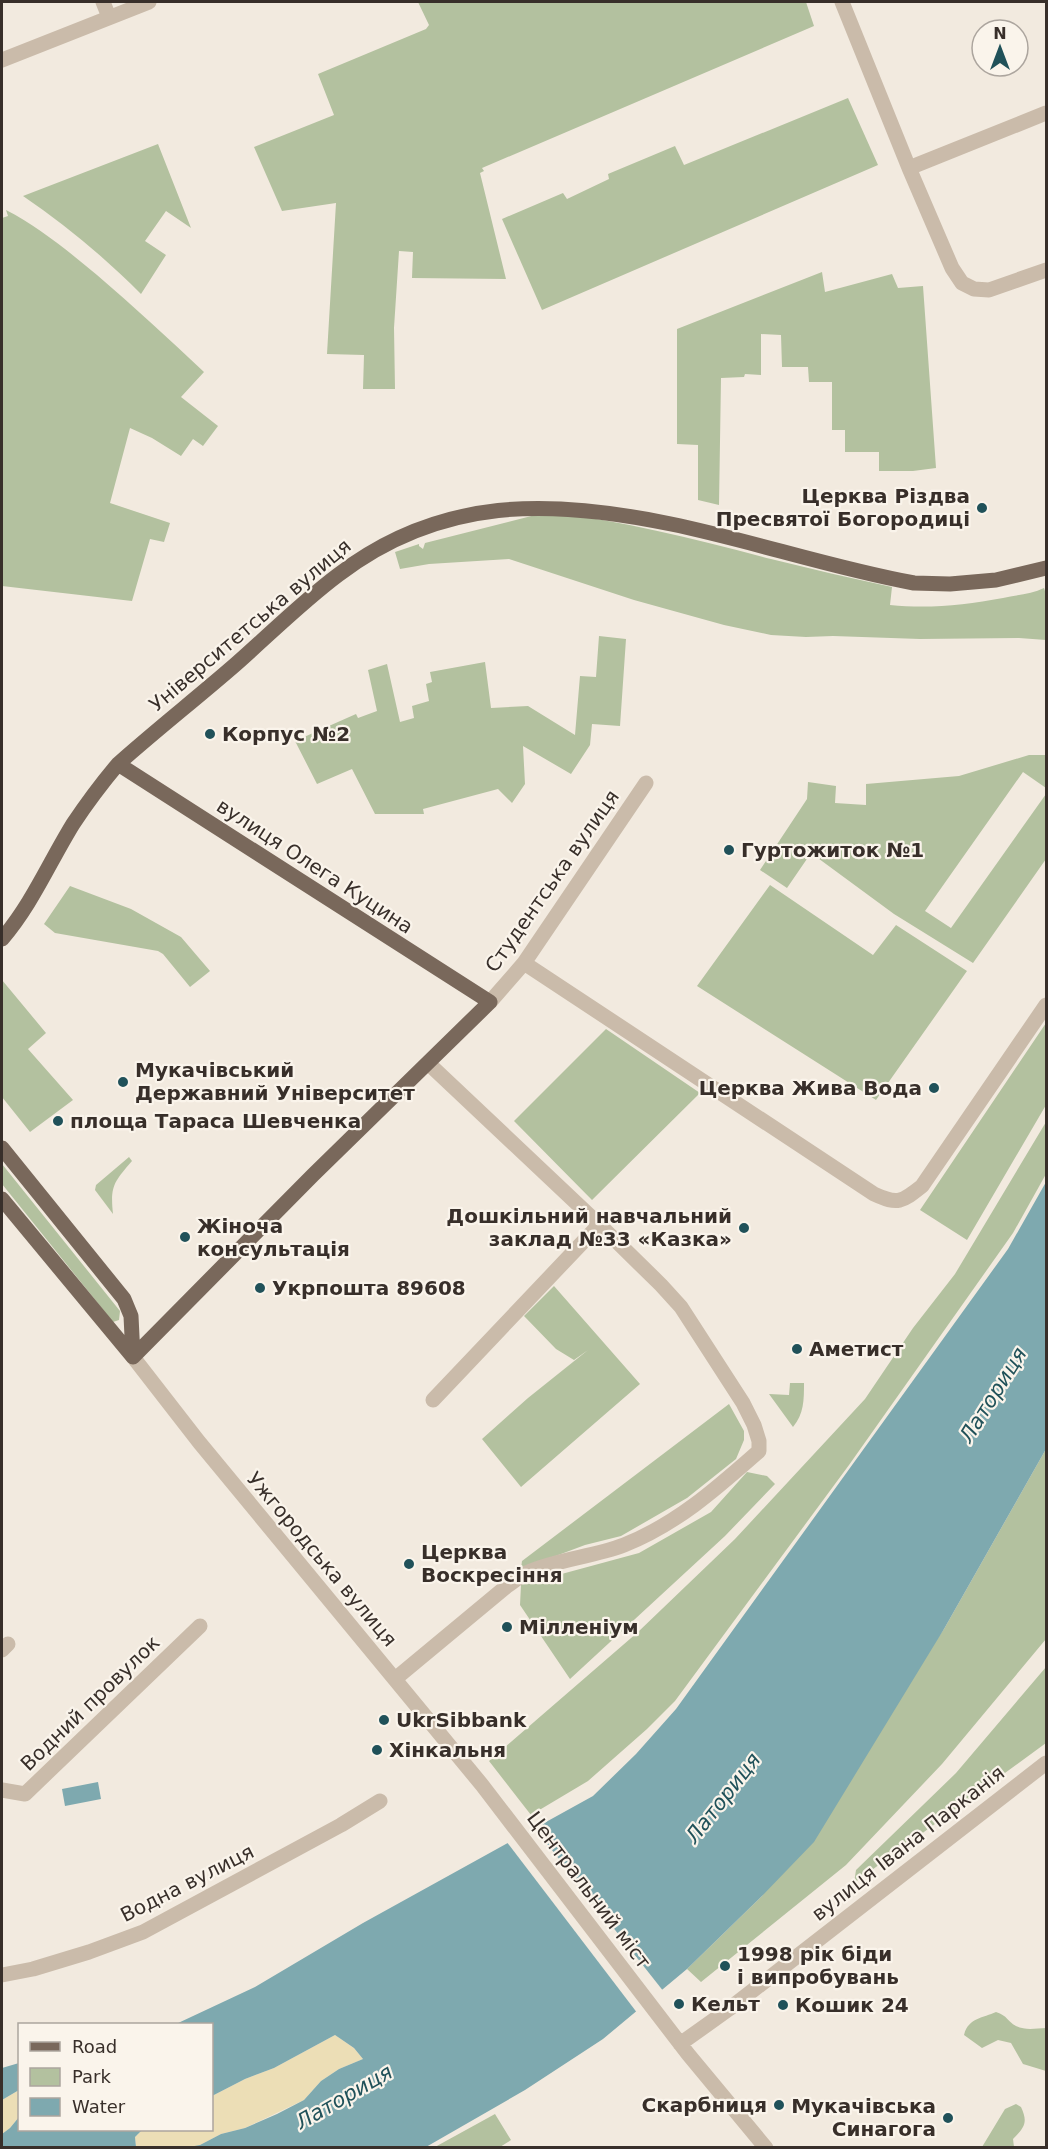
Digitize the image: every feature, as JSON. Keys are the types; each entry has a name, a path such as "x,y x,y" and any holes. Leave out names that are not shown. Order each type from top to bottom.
{"main road":[{"name":"Університетська вулиця","path":"2,939 28,904 73,825 102,782 118,764 339,574 397,538 460,516 495,510 531,507 581,509 672,524 914,583 950,584 996,580 1047,568"},
{"name":"вулиця Олега Куцина","path":"118,764 490,1002"},
{"name":"Студентська вулиця","path":"133,1357 305,1183 490,1002"},
{"path":"2,1148 124,1299 131,1316 133,1357"},
{"name":"Ужгородська вулиця","path":"2,1199 133,1357"}],"street":[{"path":"102,2 109,17"},
{"path":"2,60 148,2"},
{"path":"842,2 906,161 952,268 962,283 974,289 988,290 1047,270"},
{"path":"906,161 1047,113"},
{"name":"Студентська вулиця","path":"490,1002 524,963 646,783"},
{"path":"524,963 874,1194 889,1201 905,1200 922,1186 1047,1005"},
{"path":"395,1679 526,1573 623,1545 658,1528 703,1500 759,1451 759,1441 754,1425 743,1403 681,1307 599,1225 429,1064"},
{"path":"433,1400 599,1225"},
{"name":"Ужгородська вулиця","path":"133,1357 199,1443 482,1785"},
{"name":"Водний провулок","path":"2,1790 25,1794 200,1626"},
{"name":"вулиця Івана Парканія","path":"680,2044 1047,1763"},
{"name":"Центральний міст","path":"482,1785 680,2044 766,2148"},
{"name":"Водна вулиця","path":"2,1974 33,1969 143,1932 341,1825 380,1801"}],"green space":[{"path":"418,2 806,2 814,26 482,168 484,171 480,173 506,279 412,278 413,252 399,251 394,328 395,389 363,389 364,355 327,354 336,203 282,211 254,147 334,115 318,74 426,29 429,25"},
{"path":"848,98 878,165 542,310 502,219 563,193 567,199 609,179 608,174 675,146 684,165"},
{"path":"158,144 191,228 166,211 145,241 166,255 141,294 84,242 23,196"},
{"path":"6,210 42,232 86,266 204,372 181,397 218,426 203,446 193,439 181,456 152,438 130,428 110,503 170,523 164,542 150,539 132,601 2,586 2,218 8,216"},
{"path":"822,272 825,292 892,274 898,288 923,286 936,468 879,471 879,452 845,452 845,430 832,430 832,382 809,382 808,367 782,367 781,335 761,334 761,375 745,374 744,377 721,378 719,505 698,500 698,445 677,444 677,329"},
{"path":"547,512 660,531 892,587 890,605 919,607 961,604 1024,594 1044,588 1046,640 771,635 724,625 634,600 509,559 429,564 400,569 395,552 419,544 423,549 425,543"},
{"path":"599,636 626,639 620,726 592,724 590,745 571,774 523,746 525,784 512,803 498,789 423,809 424,814 375,814 352,769 317,784 295,741 356,714 358,718 377,711 368,670 387,664 400,722 414,718 412,706 429,701 426,684 432,682 430,672 485,662 491,708 528,706 575,735 580,676 596,677"},
{"path":"1029,755 1046,755 1046,788 1023,772 925,911 951,928 1046,794 1046,859 973,963 894,914 811,853 787,888 760,870 807,799 808,782 836,786 835,803 866,805 866,784 959,776"},
{"path":"770,885 873,955 896,925 967,971 876,1100 697,986"},
{"path":"70,886 131,909 181,937 210,971 190,987 158,951 55,933 44,924"},
{"path":"2,980 46,1033 28,1049 73,1100 30,1132 2,1097"},
{"path":"1046,1023 1046,1105 967,1240 920,1210"},
{"path":"606,1029 700,1093 592,1200 514,1121"},
{"path":"1046,1122 1046,1174 1013,1233 849,1465 675,1701 588,1781 531,1815 489,1761 638,1632 735,1539 865,1399 913,1328 955,1274"},
{"path":"129,1157 132,1161 117,1180 113,1190 113,1214 95,1190 96,1185"},
{"path":"2,1164 120,1311 119,1320 113,1322 2,1184"},
{"path":"554,1286 640,1384 521,1487 482,1439 528,1398 588,1350 574,1360 556,1349 524,1316"},
{"path":"790,1383 804,1383 801,1412 793,1427 769,1394 789,1395"},
{"path":"729,1404 744,1431 744,1440 736,1459 687,1498 621,1536 585,1545 521,1569 522,1561"},
{"path":"1046,1449 1046,1639 942,1764 846,1865 701,1982 687,1969 762,1896 944,1629"},
{"path":"747,1472 767,1476 775,1484 725,1536 570,1679 520,1605 521,1585 639,1553 711,1512"},
{"path":"1046,1667 1046,1743 854,1883 856,1870 956,1773"},
{"path":"996,2012 1020,2028 1046,2028 1046,2071 1023,2064 1011,2043 998,2040 982,2048 964,2035 972,2022"},
{"path":"1016,2104 1021,2107 1025,2121 1023,2128 1013,2139 1014,2147 982,2147 1005,2109"},
{"path":"495,2114 511,2140 500,2147 435,2147"}],"sand":[{"path":"335,2035 354,2048 363,2059 339,2069 321,2081 304,2100 245,2128 221,2134 189,2148 136,2147 135,2137 141,2131 213,2131 213,2095 245,2079 274,2068"},
{"path":"18,2091 18,2118 2,2134 2,2100"}],"water":[{"name":"Латориця","path":"1046,1182 1046,1449 944,1629 814,1842 687,1969 603,2039 525,2090 426,2147 189,2147 200,2145 221,2134 245,2128 277,2114 304,2100 321,2081 339,2069 363,2059 354,2048 335,2035 274,2068 245,2079 213,2095 213,2023 178,2023 255,1987 363,1923 593,1796 636,1754 676,1709 1008,1249"},
{"path":"98,1782 101,1799 65,1806 62,1789"},
{"path":"18,2063 18,2091 2,2100 2,2068"},
{"path":"18,2118 18,2131 141,2131 135,2137 136,2147 2,2147 2,2134"}],"pier":[{"path":"533,1826 664,1992 638,2014 506,1841"}],"place":[{"name":"Церква Різдва Пресвятої Богородиці","path":"982,508"},
{"name":"Корпус №2","path":"210,734"},
{"name":"Гуртожиток №1","path":"729,850"},
{"name":"Мукачівський Державний Університет","path":"123,1082"},
{"name":"Церква Жива Вода","path":"934,1088"},
{"name":"площа Тараса Шевченка","path":"58,1121"},
{"name":"Дошкільний навчальний заклад №33 «Казка»","path":"744,1228"},
{"name":"Жіноча консультація","path":"185,1237"},
{"name":"Укрпошта 89608","path":"260,1288"},
{"name":"Аметист","path":"797,1349"},
{"name":"Церква Воскресіння","path":"409,1564"},
{"name":"Мілленіум","path":"507,1627"},
{"name":"UkrSibbank","path":"384,1720"},
{"name":"Хінкальня","path":"377,1750"},
{"name":"1998 рік біди і випробувань","path":"725,1966"},
{"name":"Кельт","path":"679,2004"},
{"name":"Кошик 24","path":"783,2005"},
{"name":"Скарбниця","path":"779,2105"},
{"name":"Мукачівська Синагога","path":"948,2118"}]}
